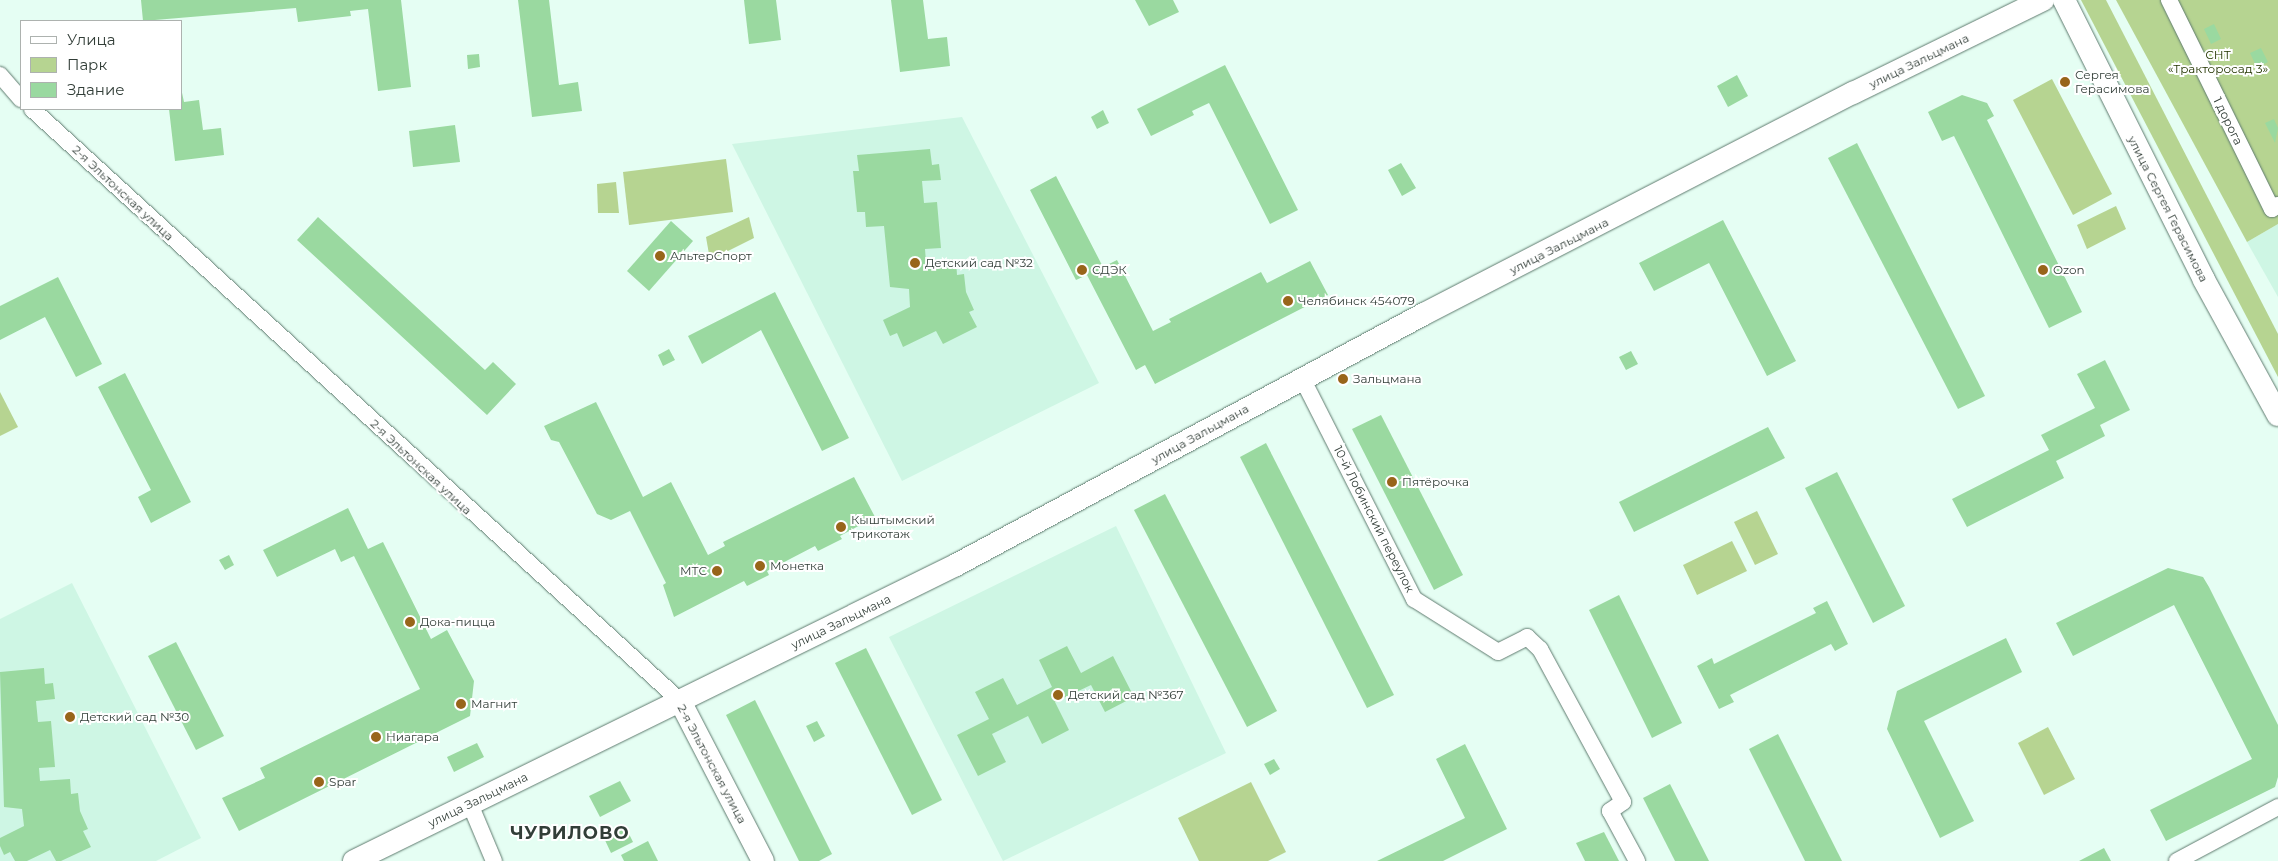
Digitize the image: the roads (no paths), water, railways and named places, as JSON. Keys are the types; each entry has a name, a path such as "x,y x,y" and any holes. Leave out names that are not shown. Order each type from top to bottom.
{"street":[{"name":"улица Зальцмана","path":"354,861 956,566 1304,380 1853,93 2043,0"},
{"name":"улица Сергея Герасимова","path":"2064,0 2204,280 2278,415"},
{"name":"1 дорога","path":"2169,0 2272,209 2278,205"},
{"path":"0,75 20,97"},
{"name":"2-я Эльтонская улица","path":"33,110 680,701 763,861"},
{"name":"10-й Лобинский переулок","path":"1304,380 1414,599 1498,652 1527,637 1540,649 1623,802 1610,811 1637,861"},
{"path":"470,804 494,861"},
{"path":"2177,861 2278,807"}],"place":[{"name":"Сергея Герасимова","path":"2065,82"},
{"name":"АльтерСпорт","path":"660,256"},
{"name":"Детский сад №32","path":"915,263"},
{"name":"СДЭК","path":"1082,270"},
{"name":"Ozon","path":"2043,270"},
{"name":"Челябинск 454079","path":"1288,301"},
{"name":"Зальцмана","path":"1343,379"},
{"name":"Пятёрочка","path":"1392,482"},
{"name":"Кыштымский трикотаж","path":"841,527"},
{"name":"Монетка","path":"760,566"},
{"name":"МТС","path":"717,571"},
{"name":"Дока-пицца","path":"410,622"},
{"name":"Детский сад №367","path":"1058,695"},
{"name":"Магнит","path":"461,704"},
{"name":"Детский сад №30","path":"70,717"},
{"name":"Ниагара","path":"376,737"},
{"name":"Spar","path":"319,782"}],"district":[{"name":"ЧУРИЛОВО","path":"570,833"}],"park label":[{"name":"СНТ «Тракторосад 3»","path":"2218,62"}]}
